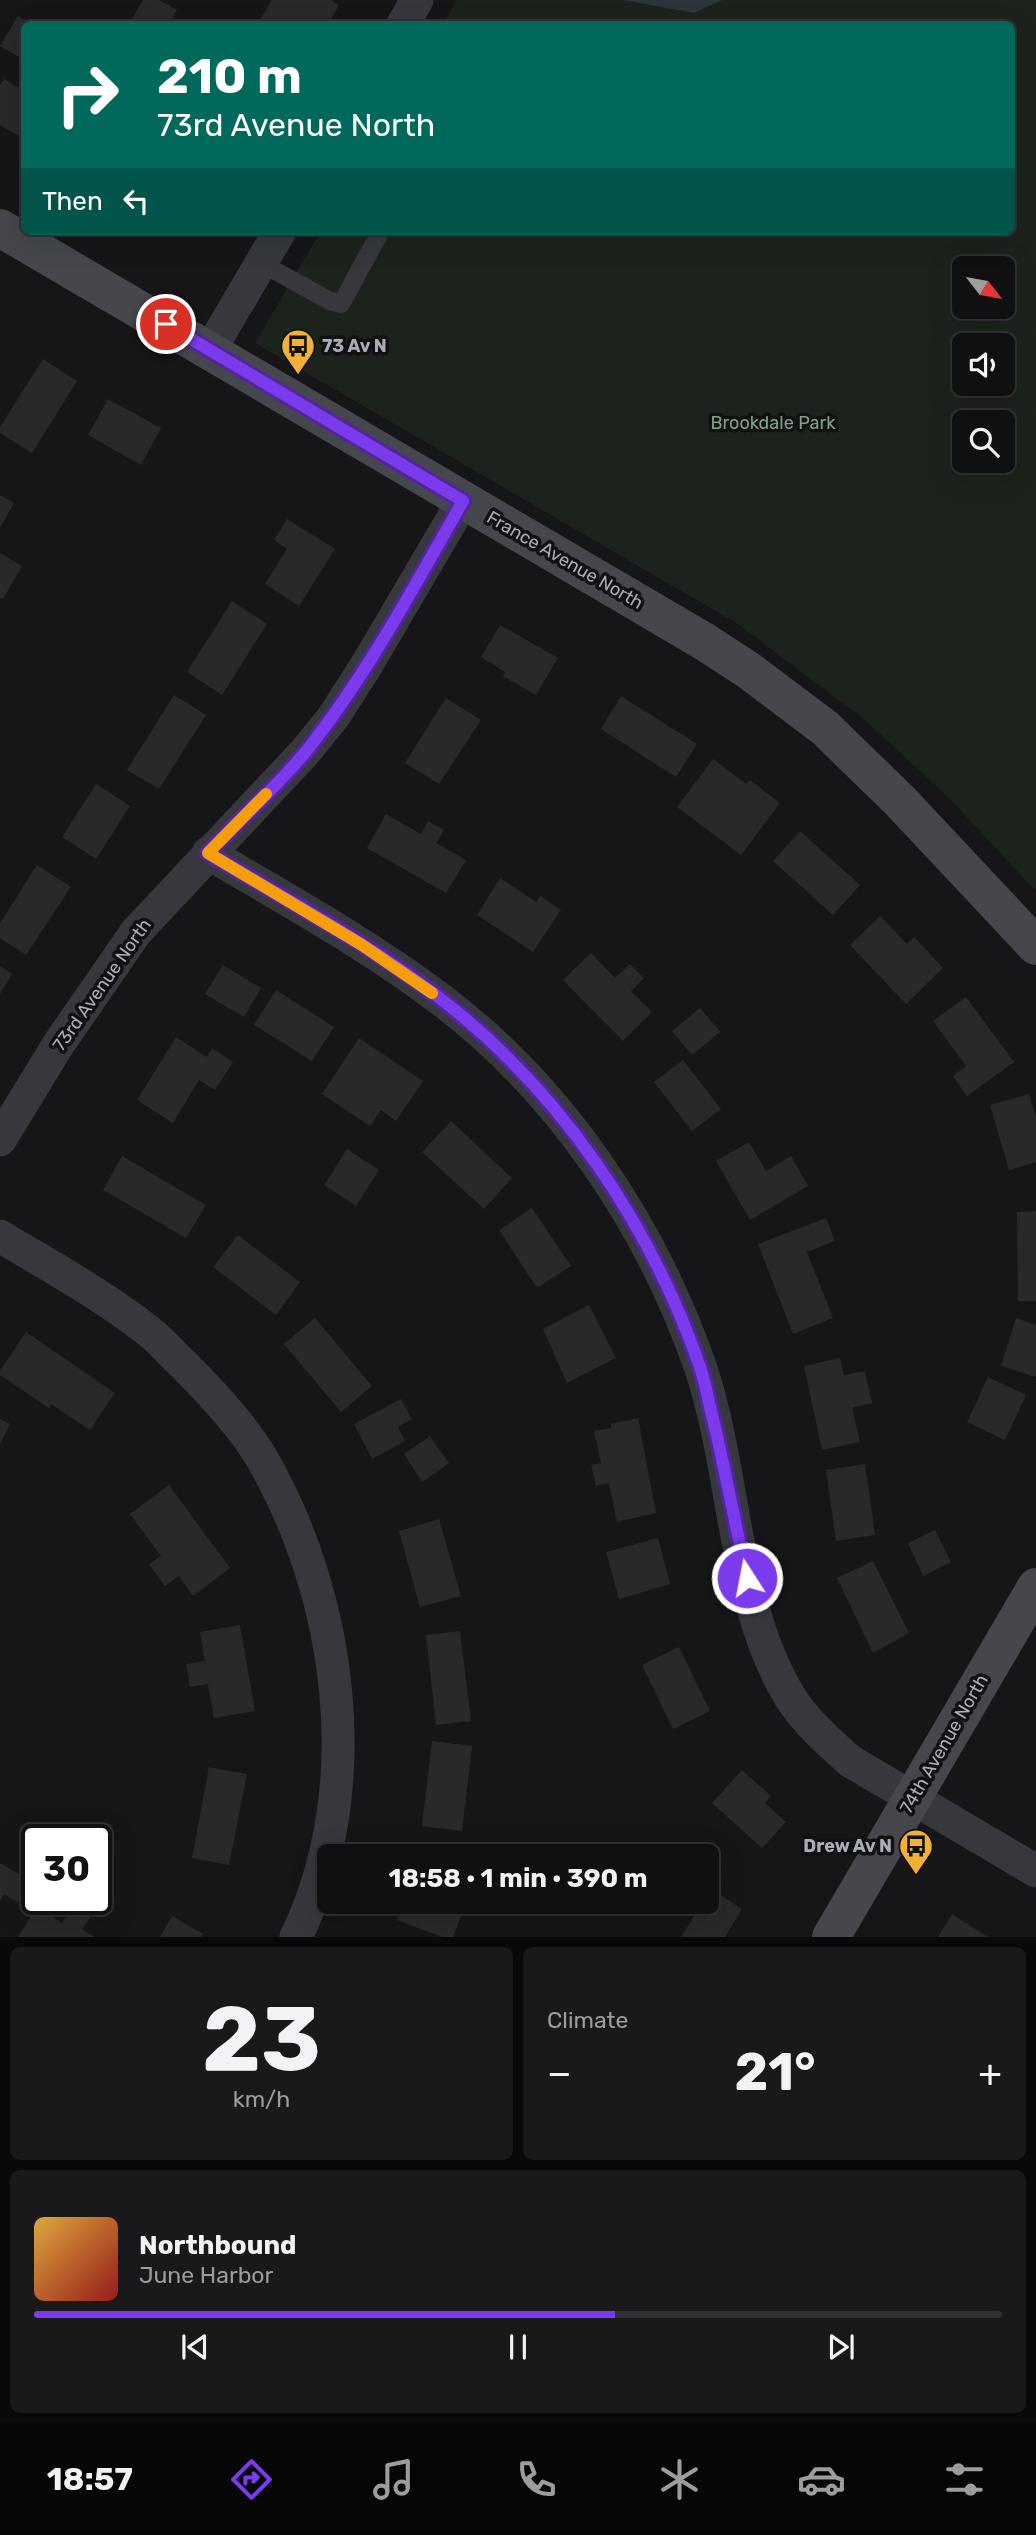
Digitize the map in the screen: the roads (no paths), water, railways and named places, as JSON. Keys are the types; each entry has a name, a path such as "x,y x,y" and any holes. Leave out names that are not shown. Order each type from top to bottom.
{"street":[{"path":"405,21 417,0"},
{"path":"210,350 278,235"},
{"name":"France Avenue North","path":"3,238 210,350 247,375 705,642 748,670 825,728 900,800 1036,946"},
{"name":"73rd Avenue North","path":"0,1140 58,1045 136,932 305,752 334,716 463,501"},
{"path":"208,853 362,945 438,997 508,1058 569,1126 622,1202 660,1270 700,1368 722,1457 752,1603 766,1653 791,1699 825,1738 850,1761 1036,1871"},
{"path":"0,1236 88,1289 153,1335 191,1372 210,1391 260,1455 296,1527 322,1602 336,1683 339,1763 328,1844 304,1921 296,1937"},
{"name":"74th Avenue North","path":"831,1937 911,1799 1032,1604"}],"lane":[{"path":"261,263 330,301 341,304 379,235"}],"place":[{"name":"73 Av N","path":"298,376"},
{"name":"Drew Av N","path":"916,1876"}],"park label":[{"name":"Brookdale Park","path":"773,423"}]}
